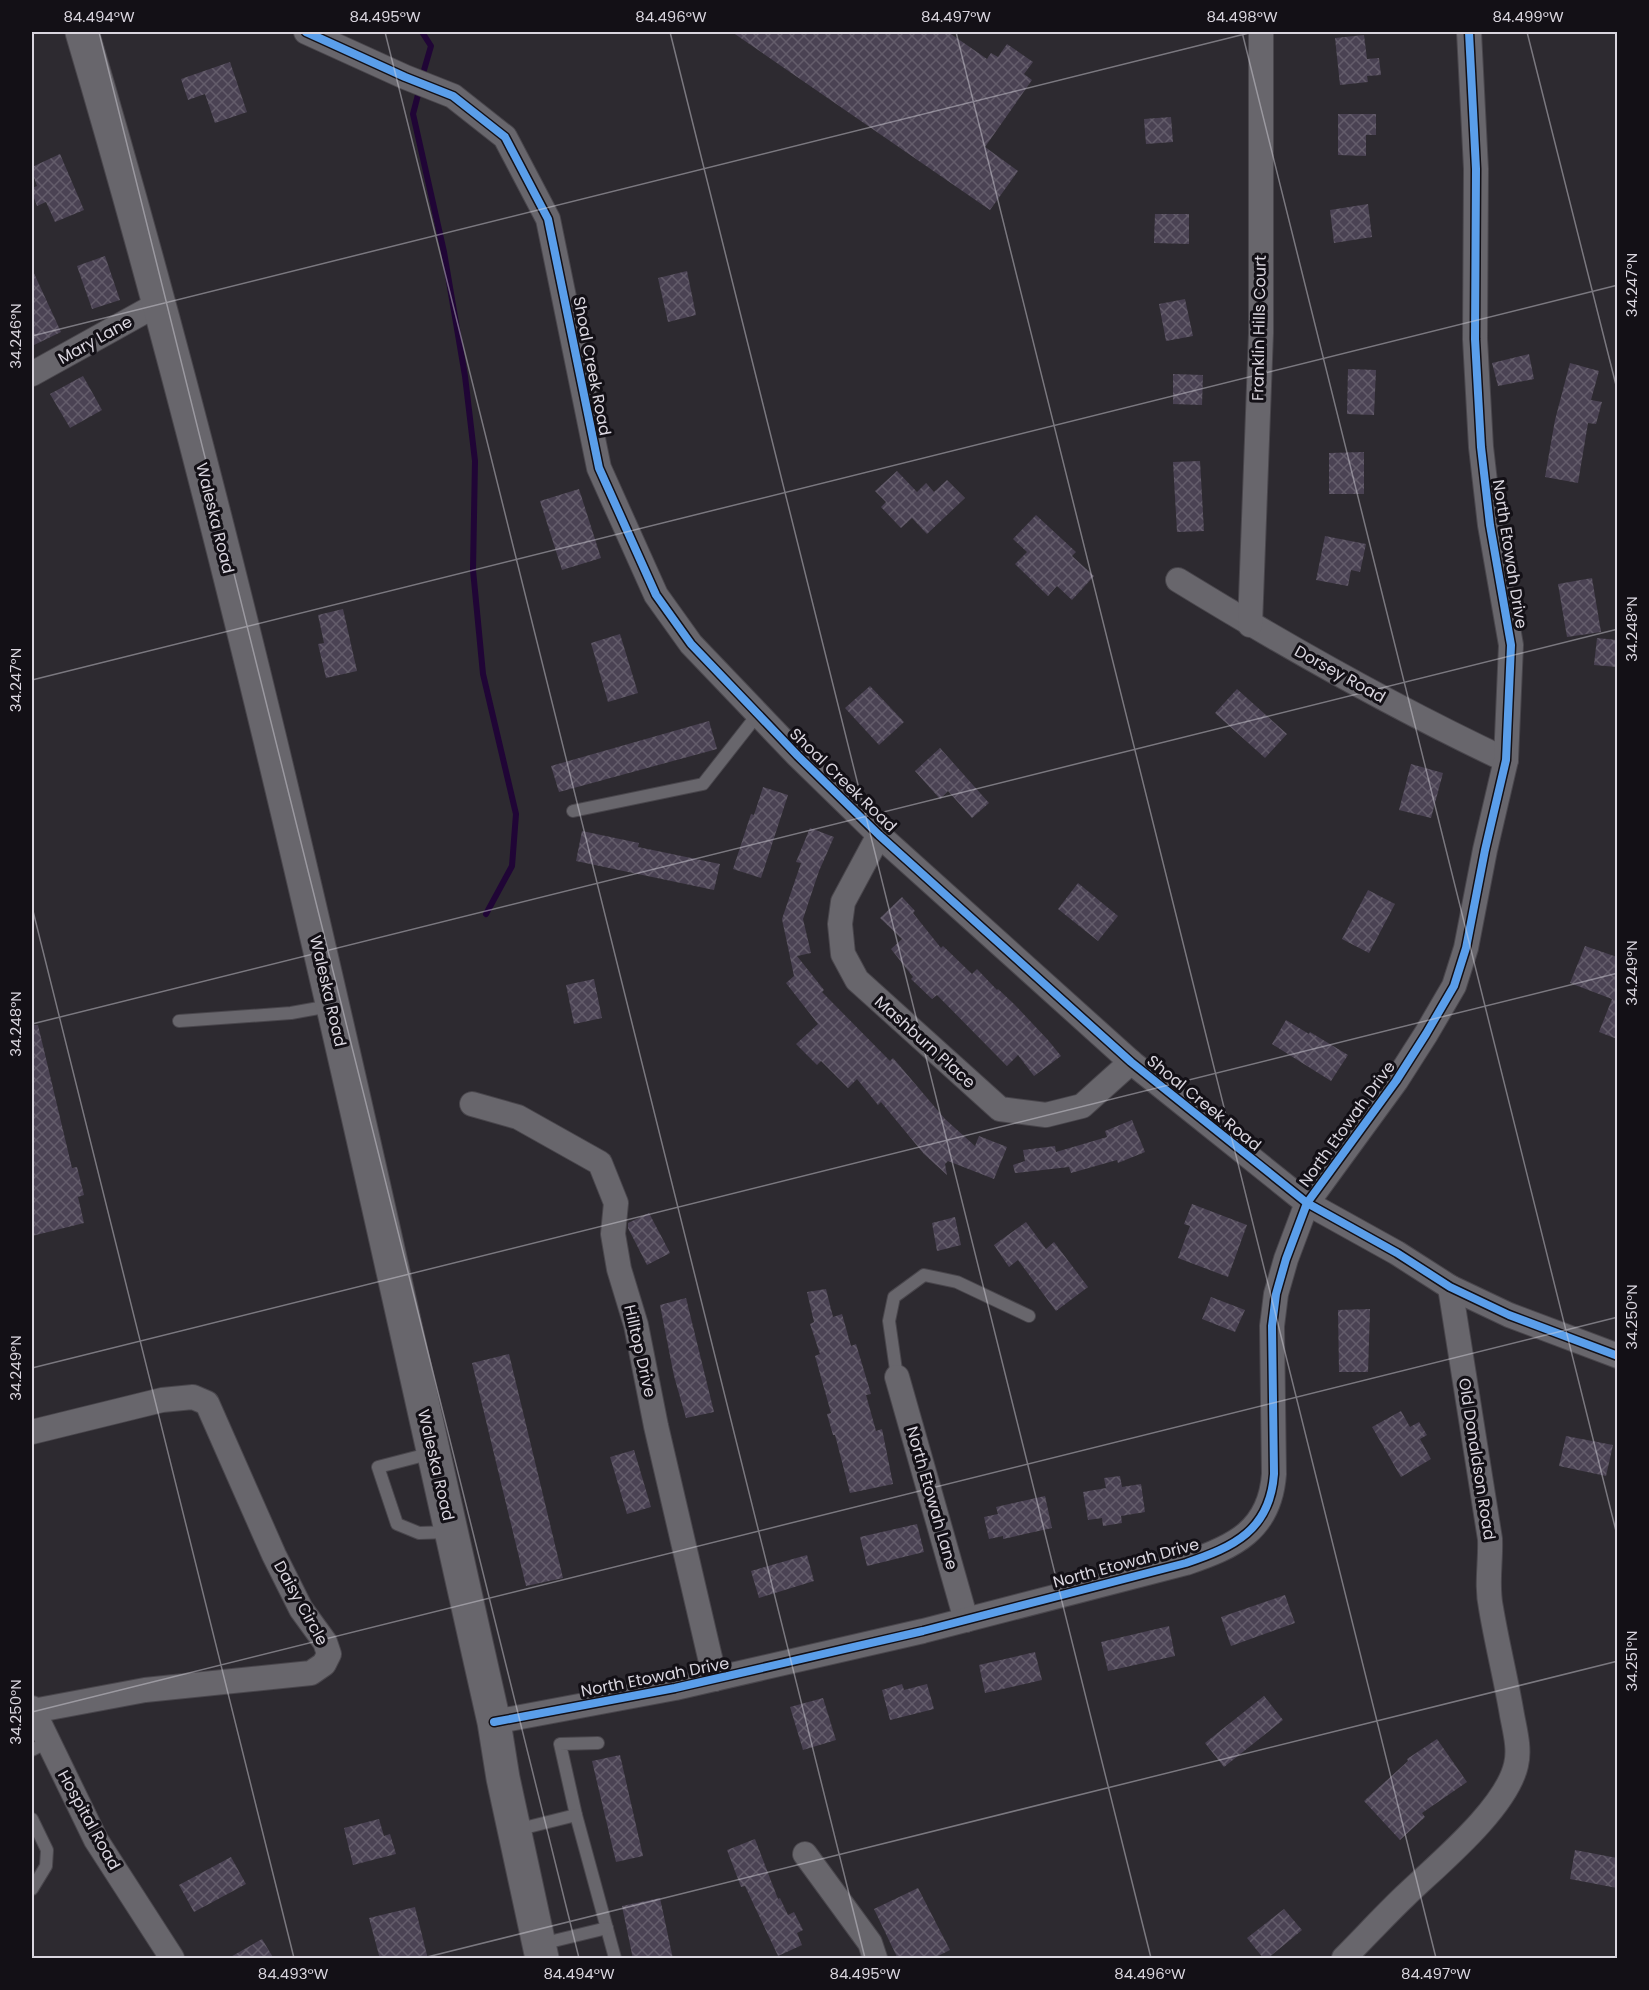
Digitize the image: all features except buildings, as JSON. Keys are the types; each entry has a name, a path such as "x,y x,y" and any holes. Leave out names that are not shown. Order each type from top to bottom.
{"main road":[{"name":"Waleska Road","path":"82,32 178,371 245,637 332,1006 494,1722 503,1778 541,1951"}],"street":[{"name":"Shoal Creek Road","path":"306,32 453,96 506,137 548,219 598,468 656,595 691,644 758,714 879,835 1131,1062 1307,1203 1397,1253 1450,1287 1509,1315 1617,1356"},
{"name":"Franklin Hills Court","path":"1250,625 1261,333 1261,32"},
{"name":"North Etowah Drive","path":"494,1722 716,1679 966,1620 1186,1563 1218,1552 1241,1538 1256,1524 1267,1509 1273,1493 1272,1326 1276,1294 1286,1259 1307,1203 1396,1081 1454,986 1474,911 1485,850 1506,760 1511,645 1490,525 1481,447 1475,339 1476,169 1469,32"},
{"name":"Mary Lane","path":"32,374 158,304"},
{"name":"Dorsey Road","path":"1178,580 1250,625 1443,730 1506,760"},
{"name":"Mashburn Place","path":"879,835 843,902 840,924 843,954 857,980 991,1102 1000,1109 1046,1115 1082,1106 1131,1062"},
{"name":"Hilltop Drive","path":"472,1104 518,1117 600,1163 616,1203 614,1234 619,1269 636,1325 656,1426 716,1679"},
{"name":"Old Donaldson Road","path":"1344,1959 1462,1842 1500,1799 1511,1780 1516,1764 1517,1742 1490,1605 1488,1578 1491,1560 1490,1539 1450,1287"},
{"name":"North Etowah Lane","path":"897,1377 966,1620"},
{"name":"Daisy Circle","path":"32,1432 162,1400 193,1397 207,1403 279,1564 301,1609 325,1642 329,1654 324,1664 311,1673 145,1690 32,1710"},
{"name":"Hospital Road","path":"32,1710 40,1746 96,1840 172,1959"},
{"path":"805,1854 870,1943 875,1959"}],"lane":[{"path":"573,811 703,784 758,714"},
{"path":"179,1021 291,1013 332,1006"},
{"path":"897,1377 889,1321 894,1298 924,1275 957,1282 1029,1316"},
{"path":"433,1453 378,1467 397,1524 418,1533 451,1532"},
{"path":"598,1743 560,1744 576,1815 615,1959"},
{"path":"515,1831 576,1815"},
{"path":"32,1818 48,1850 46,1866 32,1889"},
{"path":"541,1951 607,1928"}],"waterway":[{"path":"422,32 431,46 422,77"},
{"path":"420,87 413,114 444,252 465,376 475,461 473,570 483,674 516,814 512,866 486,914"}],"cycle path":[{"path":"306,32 453,96 505,137 548,219 599,468 656,595 691,644 798,756 879,835 1131,1062 1307,1203 1397,1253 1450,1287 1509,1315 1618,1356"},
{"path":"494,1722 675,1688 923,1631 1186,1563 1234,1543 1257,1523 1271,1493 1274,1474 1272,1326 1276,1294 1286,1259 1307,1203 1396,1081 1454,986 1466,948 1485,850 1506,760 1511,645 1490,525 1481,447 1475,339 1476,169 1469,32"}]}
